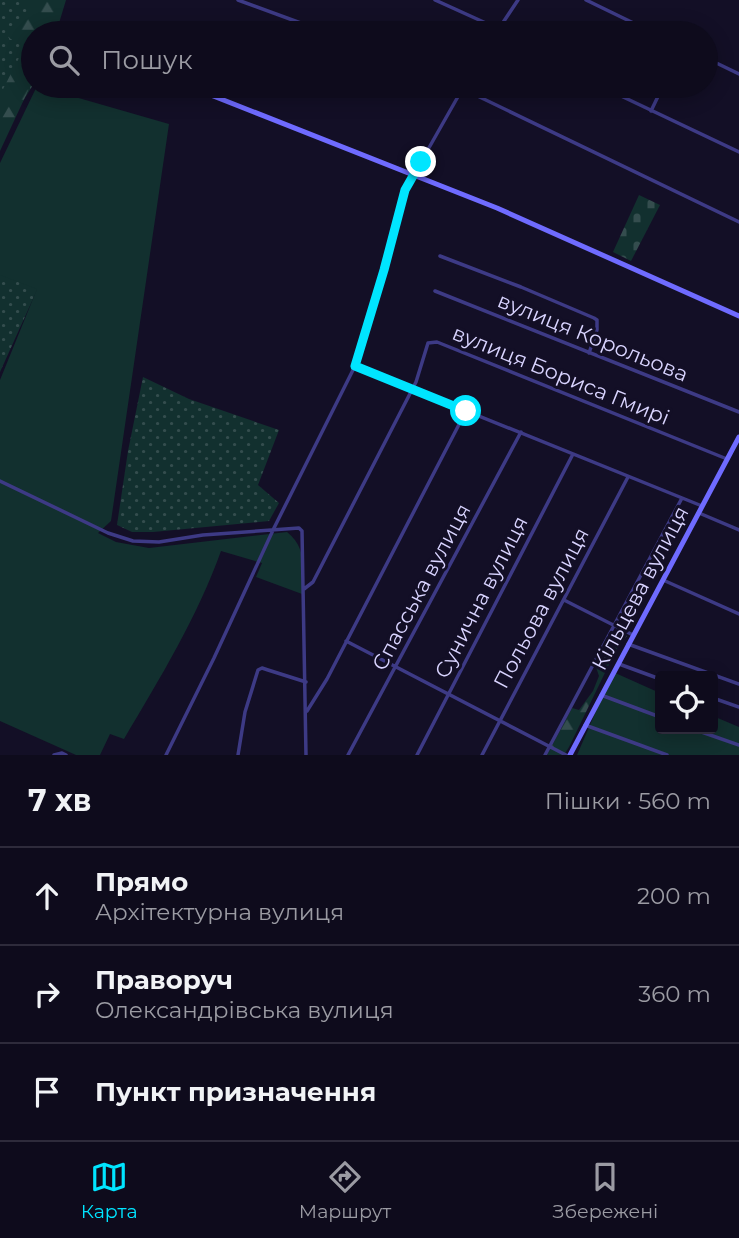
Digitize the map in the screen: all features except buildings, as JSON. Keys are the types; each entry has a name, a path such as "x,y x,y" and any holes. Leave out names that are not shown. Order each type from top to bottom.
{"street":[{"path":"238,0 295,21"},
{"path":"435,0 477,21"},
{"path":"504,21 519,0"},
{"path":"586,0 629,21"},
{"path":"718,64 739,74"},
{"path":"219,98 497,208 739,316"},
{"path":"166,755 355,366 405,190 457,98"},
{"path":"485,98 739,222"},
{"path":"624,98 739,152"},
{"path":"651,111 657,98"},
{"path":"440,256 594,318 597,320 597,330 589,353"},
{"name":"вулиця Корольова","path":"435,291 739,412"},
{"name":"вулиця Бориса Гмирі","path":"412,389 428,343 437,342 727,459"},
{"path":"355,366 702,506"},
{"path":"304,589 313,582 412,389"},
{"path":"306,713 316,700 466,411"},
{"name":"Спасська вулиця","path":"348,755 521,432"},
{"name":"Кільцева вулиця","path":"568,755 727,459 737,448 739,437"},
{"name":"Сунична вулиця","path":"417,755 573,454"},
{"name":"Польова вулиця","path":"482,755 628,477"},
{"path":"0,481 121,539 159,542 294,526 302,531 306,755"},
{"path":"545,755 682,498"},
{"path":"698,513 739,530"},
{"path":"663,580 739,614"},
{"path":"564,600 633,635"},
{"path":"346,641 568,755"},
{"path":"628,644 739,684"},
{"path":"617,664 655,677"},
{"path":"238,755 245,712 258,670 262,668 306,681"},
{"path":"601,695 655,715"},
{"path":"718,700 739,707"},
{"path":"585,725 667,755"},
{"path":"707,734 739,746"},
{"path":"54,755 66,755"}],"green space":[{"path":"0,0 59,0 42,21 21,21 21,98 25,98 0,138"},
{"path":"16,0 66,0 60,21 26,21 34,12"},
{"path":"21,22 21,44 7,37 10,27"},
{"path":"21,44 21,98 25,98 0,151 0,95 19,58"},
{"path":"31,98 79,98 169,124 111,521 98,533 116,542 149,548 287,532 294,538 301,552 302,594 256,577 262,563 221,551 189,624 124,739 110,734 100,755 76,755 0,721 0,380 37,289 0,275 0,163"},
{"path":"639,195 660,205 631,261 613,252"},
{"path":"0,265 42,279 0,372"},
{"path":"143,377 189,399 279,430 258,485 279,503 269,521 153,532 132,532 117,525"},
{"path":"619,631 627,636 616,650 569,747 564,755 547,755 572,708 579,710 593,691 599,676 596,667 615,645"},
{"path":"613,672 655,691 655,734 718,734 718,718 739,727 739,755 577,755"}],"route":[{"path":"421,162 405,190 355,366 466,411"}]}
